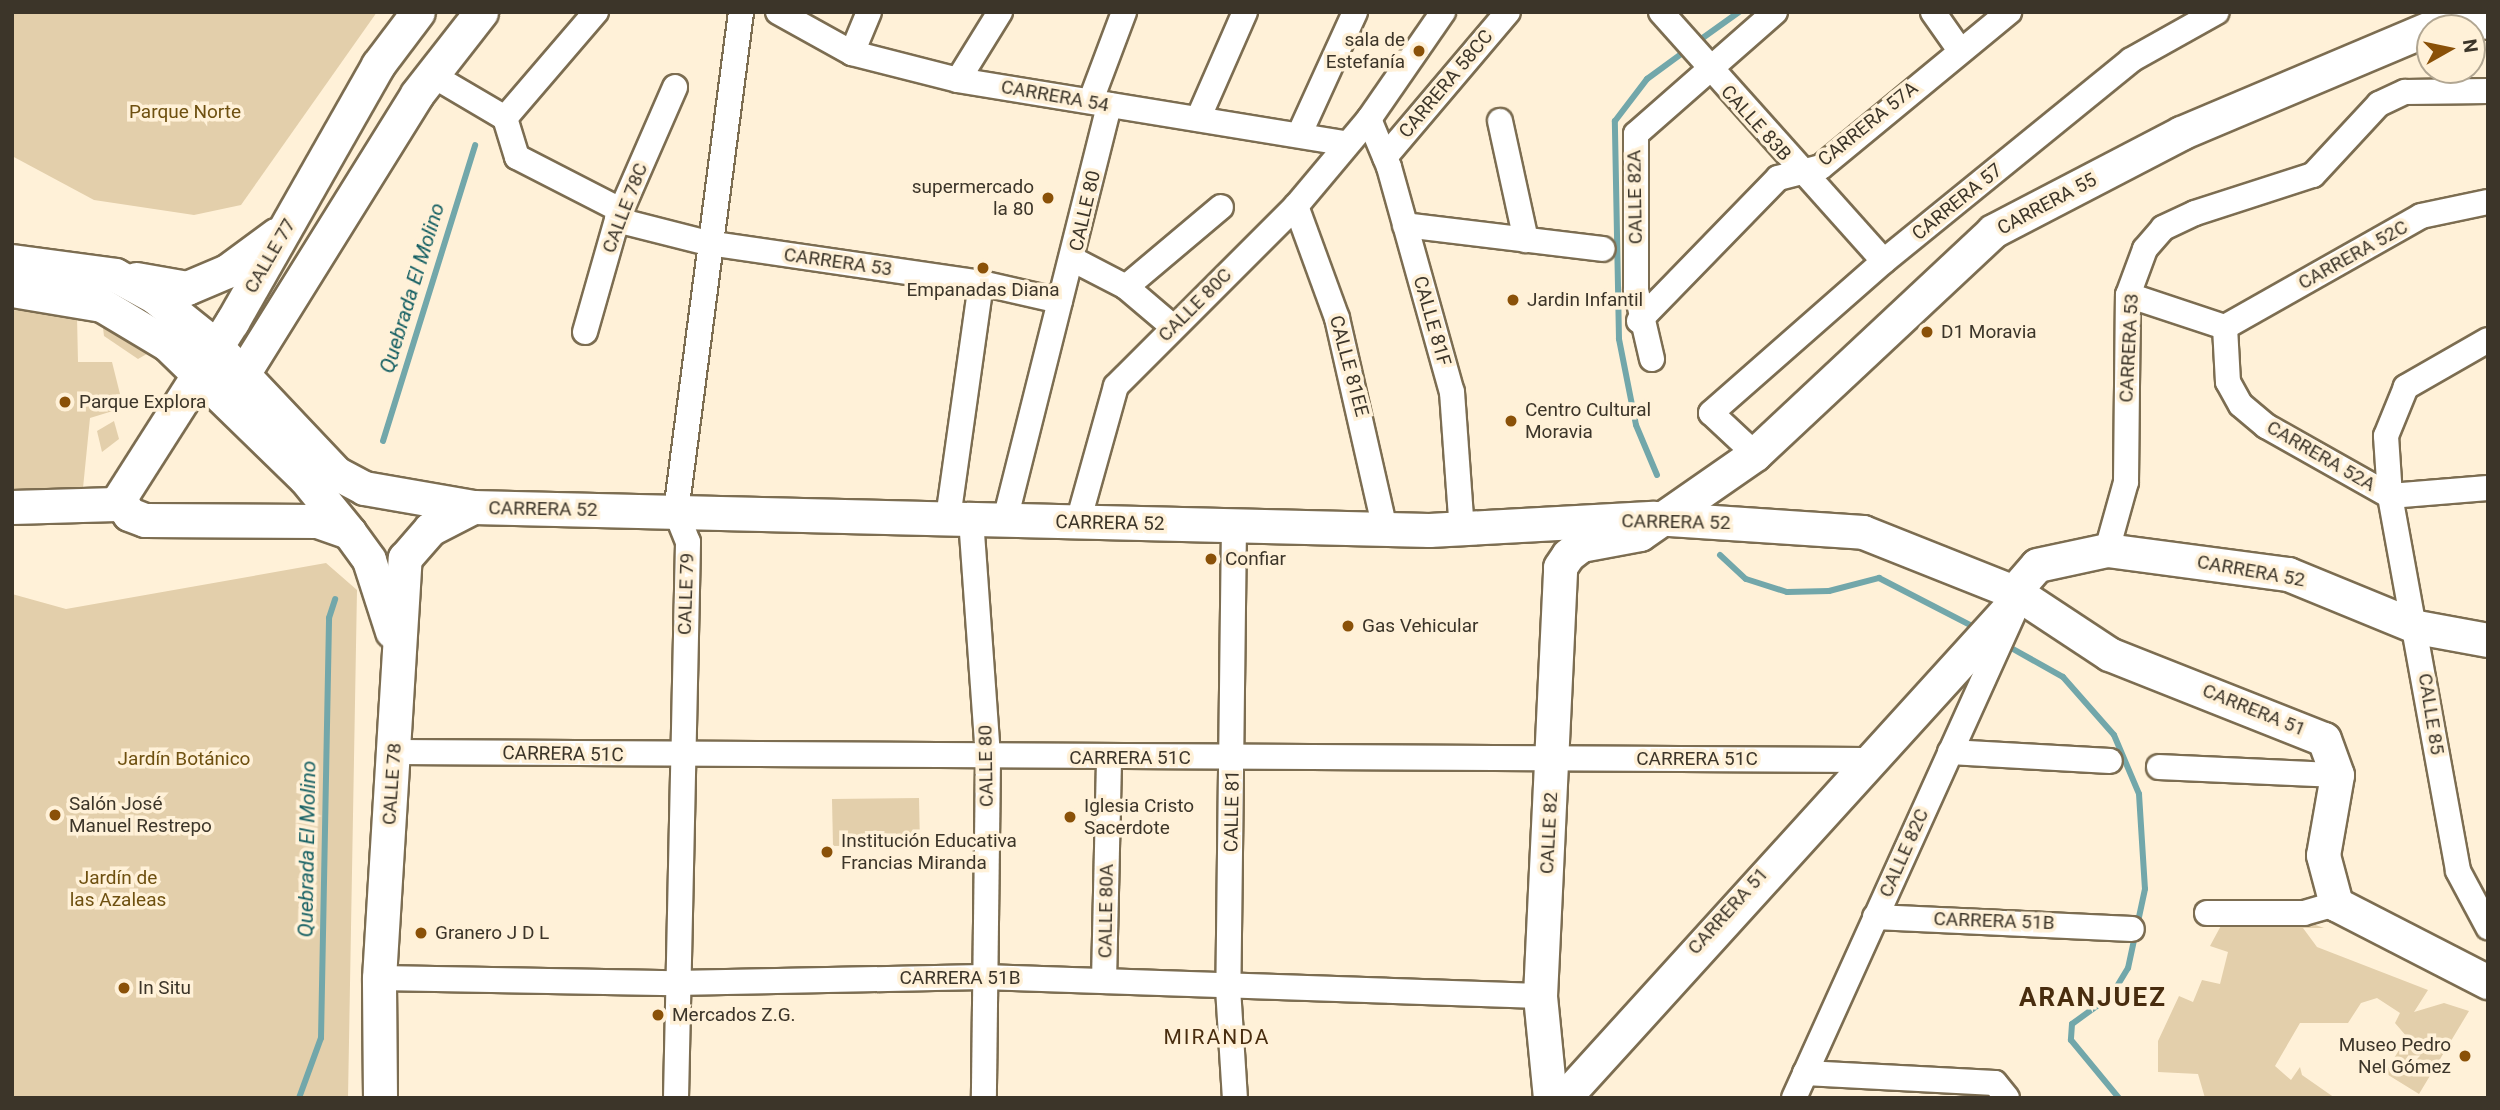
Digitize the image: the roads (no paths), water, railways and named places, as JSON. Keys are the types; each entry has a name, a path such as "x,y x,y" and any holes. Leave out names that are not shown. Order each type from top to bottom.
{"main road":[{"name":"CALLE 77","path":"119,499 288,225 378,65 418,12"},
{"path":"440,12 463,24 478,17"},
{"name":"CALLE 77","path":"236,386 432,75 478,17"},
{"name":"CARRERA 55","path":"1654,518 1755,454 1918,308 1993,231 2181,133 2416,34"},
{"path":"12,261 187,288 243,261 288,225"},
{"path":"115,275 155,297 206,357 236,386 349,532 369,560 398,654"},
{"path":"12,290 102,305 206,357"},
{"name":"CARRERA 52","path":"236,386 336,474 364,488 473,507 1462,530 1654,518 1863,532 2017,599 2037,565 2107,550 2288,573 2417,627 2488,640"},
{"path":"1714,480 1715,502 1741,524"},
{"path":"12,507 107,508 119,499 129,514 145,520 317,521 349,532"},
{"name":"CALLE 78","path":"380,1098 379,978 395,752 398,654 409,549 430,529 473,507"},
{"path":"1462,530 1524,541 1560,567 1574,549 1625,540 1654,518"},
{"name":"CALLE 82","path":"1549,1098 1539,996 1554,754 1560,567"},
{"name":"CARRERA 51","path":"1564,1098 1865,760 2017,599 2128,663 2316,735 2333,750 2337,775 2323,855 2336,904"},
{"path":"2336,904 2488,982"}],"street":[{"path":"432,75 505,118 596,12"},
{"name":"CALLE 79","path":"676,1098 675,983 688,542 676,512 708,243 741,12"},
{"name":"CARRERA 54","path":"778,12 852,53 958,80 1343,143"},
{"path":"852,53 869,12"},
{"name":"CALLE 80","path":"1005,520 1060,301 1073,260 1100,103 1124,12"},
{"path":"1198,119 1245,12"},
{"path":"1299,135 1355,12"},
{"name":"CALLE 80C","path":"1078,523 1116,386 1172,327 1296,206 1343,143 1368,119 1443,12"},
{"name":"CARRERA 58CC","path":"1385,157 1508,12"},
{"name":"CALLE 83B","path":"1661,12 1694,53 1884,261"},
{"name":"CALLE 82A","path":"1652,359 1639,321 1634,140 1640,127 1694,53 1745,42 1775,12"},
{"path":"1933,12 1959,49"},
{"name":"CARRERA 57A","path":"1639,321 1778,178 1800,170 1821,167 1959,49 2009,12"},
{"name":"CARRERA 57","path":"1755,454 1712,413 1884,261 2131,60 2217,12"},
{"path":"958,80 997,13"},
{"name":"CALLE 78C","path":"585,331 619,216 675,87"},
{"name":"CARRERA 53","path":"2107,550 2126,482 2127,295 2145,249 2163,228 2223,202 2285,188 2313,175 2379,104 2404,92 2439,87 2488,91"},
{"name":"CARRERA 53","path":"505,118 517,157 619,216 708,243 981,283 1060,301"},
{"name":"CALLE 81F","path":"1368,119 1385,157 1452,392 1462,530"},
{"path":"1500,121 1526,240"},
{"name":"CARRERA 52C","path":"2225,327 2421,216 2488,202"},
{"name":"CALLE 81EE","path":"1296,206 1337,318 1385,529"},
{"path":"1126,288 1221,207"},
{"path":"1405,225 1603,249"},
{"path":"1073,260 1126,288 1172,327"},
{"name":"CALLE 80","path":"981,283 959,519 988,759 983,977 984,1098"},
{"path":"2127,295 2225,327"},
{"name":"CARRERA 52A","path":"2225,327 2228,382 2241,405 2390,496 2488,488"},
{"name":"CALLE 85","path":"2488,340 2406,387 2386,436 2390,496 2417,627 2458,871 2488,927"},
{"name":"CALLE 81","path":"1234,524 1234,758 1228,988 1235,1098"},
{"name":"CALLE 82C","path":"1794,1098 2017,599"},
{"name":"CARRERA 51C","path":"395,752 988,759 1554,754 1865,760"},
{"path":"1950,752 2110,761"},
{"name":"CALLE 80A","path":"1104,981 1110,758"},
{"path":"2159,767 2337,775"},
{"path":"2207,914 2304,913 2336,904"},
{"name":"CARRERA 51B","path":"1875,917 2123,927"},
{"name":"CARRERA 51B","path":"379,978 675,983 983,977 1228,988 1539,996"},
{"path":"1805,1073 2001,1090"}],"waterway":[{"path":"1697,42 1739,12"},
{"path":"1657,475 1636,425 1619,339 1615,121 1647,79 1688,49"},
{"name":"Quebrada El Molino","path":"383,441 475,145"},
{"path":"1720,555 1746,579 1787,592 1829,591 1879,578 1972,626"},
{"name":"Quebrada El Molino","path":"299,1098 321,1038 329,618 335,599"},
{"path":"2013,649 2063,677 2114,735 2139,794 2145,889 2128,968 2112,995 2072,1024 2071,1040 2119,1098"}],"place":[{"name":"sala de Estefanía","path":"1419,51"},
{"name":"supermercado la 80","path":"1048,198"},
{"name":"Empanadas Diana","path":"983,268"},
{"name":"Jardin Infantil","path":"1513,300"},
{"name":"D1 Moravia","path":"1927,332"},
{"name":"Parque Explora","path":"65,402"},
{"name":"Centro Cultural Moravia","path":"1511,421"},
{"name":"Confiar","path":"1211,559"},
{"name":"Gas Vehicular","path":"1348,626"},
{"name":"Salón José Manuel Restrepo","path":"55,815"},
{"name":"Iglesia Cristo Sacerdote","path":"1070,817"},
{"name":"Institución Educativa Francias Miranda","path":"827,852"},
{"name":"Granero J D L","path":"421,933"},
{"name":"In Situ","path":"124,988"},
{"name":"Mercados Z.G.","path":"658,1015"},
{"name":"Museo Pedro Nel Gómez","path":"2465,1056"}],"district":[{"name":"ARANJUEZ","path":"2093,998"},
{"name":"MIRANDA","path":"1217,1037"}],"park label":[{"name":"Parque Norte","path":"185,112"},
{"name":"Jardín Botánico","path":"184,759"},
{"name":"Jardín de las Azaleas","path":"118,889"}]}
